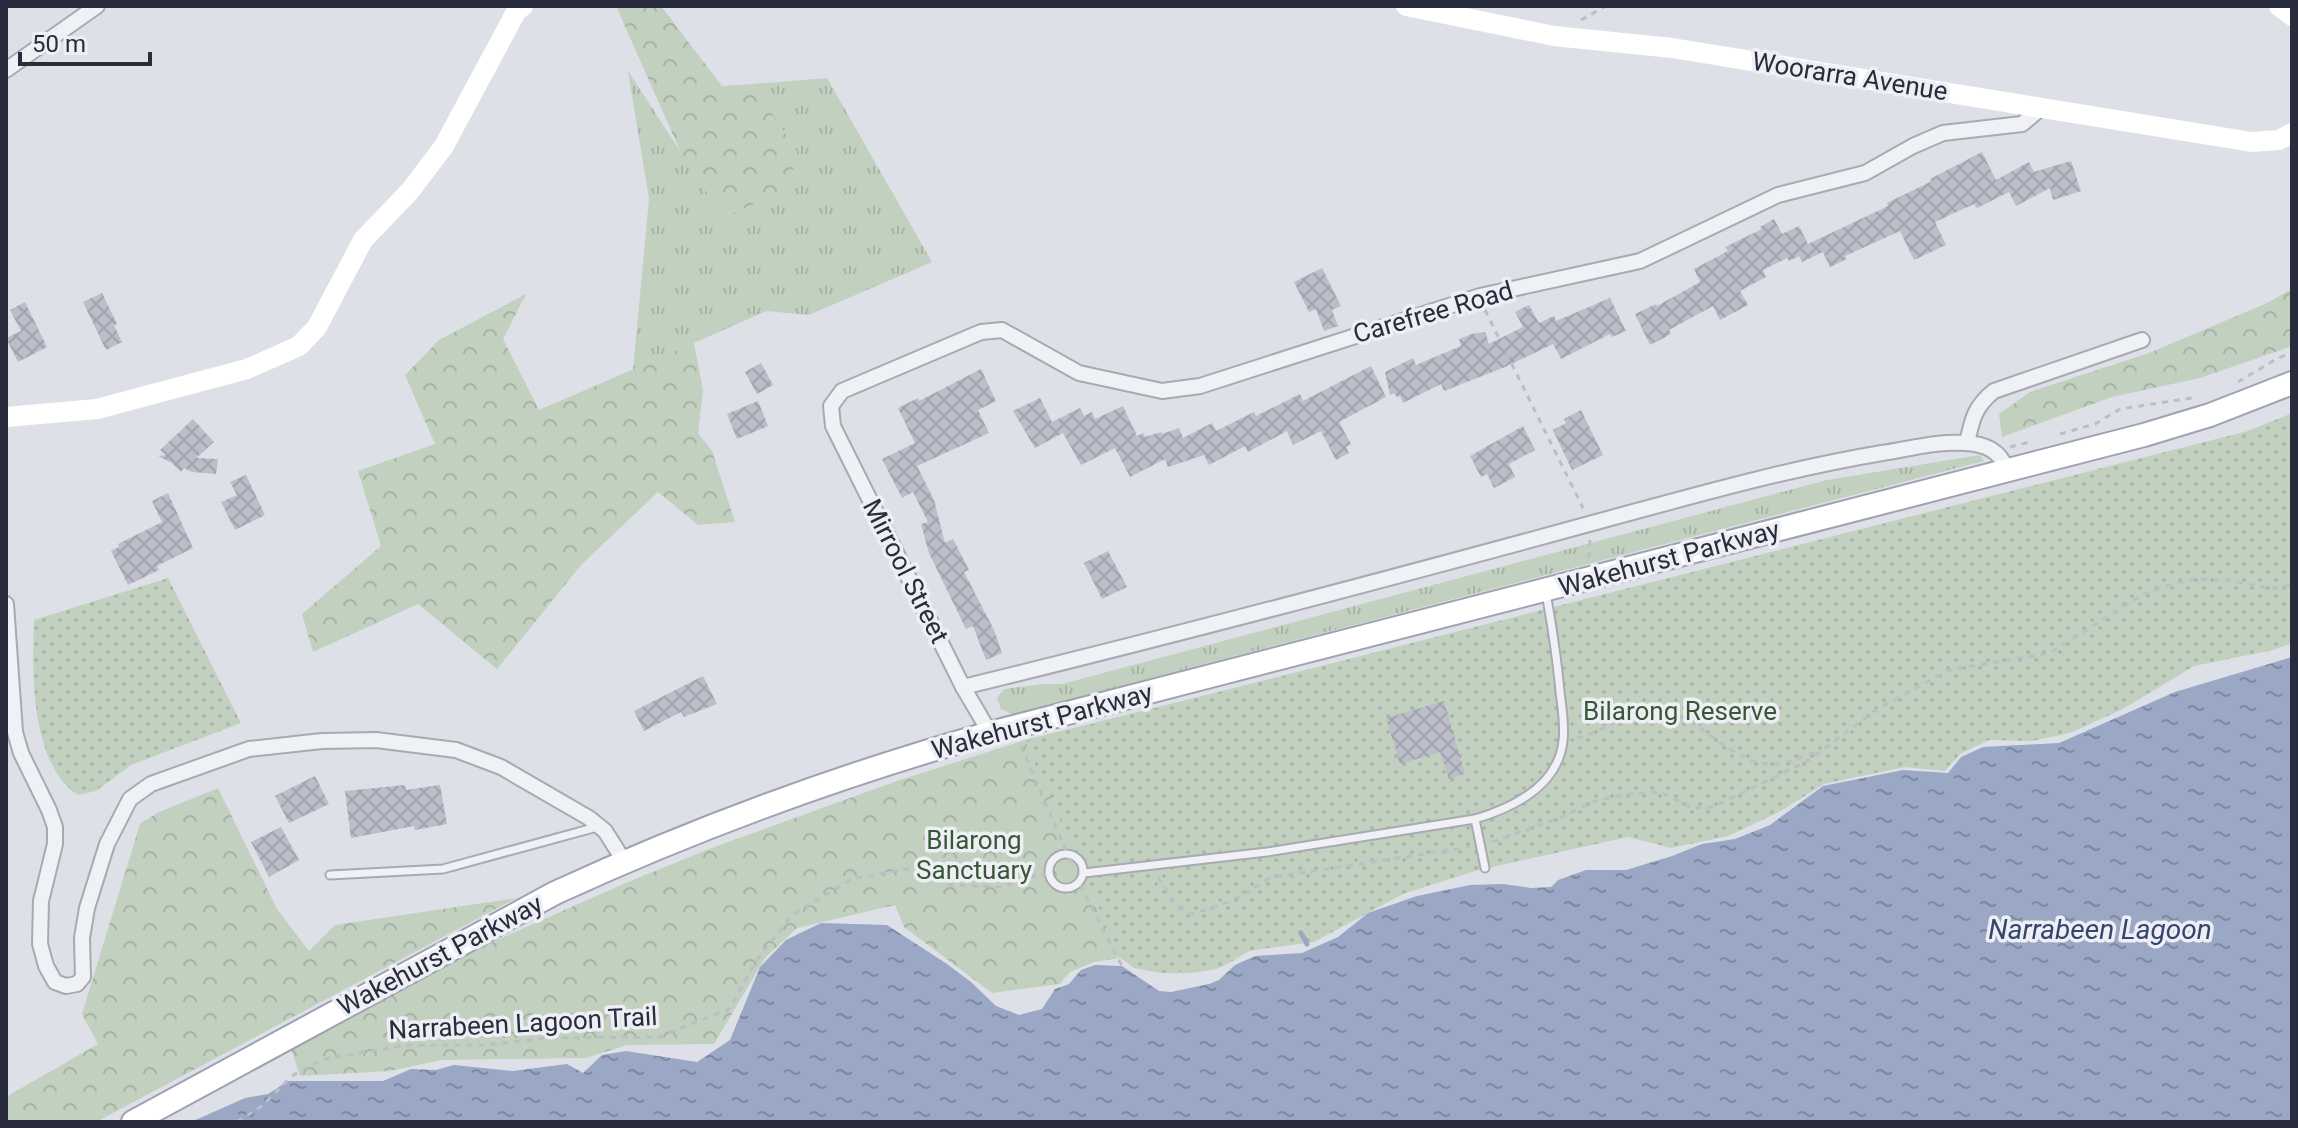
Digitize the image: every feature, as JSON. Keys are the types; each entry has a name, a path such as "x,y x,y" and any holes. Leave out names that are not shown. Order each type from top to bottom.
{"main road":[{"name":"Wakehurst Parkway","path":"133,1122 555,893 624,861 763,806 898,759 2144,435 2210,415 2292,383"}],"street":[{"path":"6,70 97,6"},
{"path":"6,417 97,409 247,369 299,346 317,327 363,240 410,191 444,146 516,12 523,6"},
{"name":"Woorarra Avenue","path":"1406,6 1554,36 1686,50 2252,142 2279,140 2292,133"},
{"path":"2279,6 2292,16"},
{"name":"Carefree Road","path":"831,406 842,391 981,332 1002,330 1079,373 1162,391 1200,386 1480,296 1640,261 1778,195 1865,173 1943,133 2022,124 2040,109"},
{"path":"1967,443 1973,415 1980,402 1994,391 2142,340"},
{"name":"Mirrool Street","path":"831,406 833,426 963,687 990,733"},
{"name":"Wakehurst Parkway","path":"963,687 1430,568 1752,480 1913,446 1967,443 1986,445 1995,450"},
{"path":"1995,450 2007,470"},
{"path":"6,604 15,732 21,753 55,827 55,844 41,901 40,944 46,966 55,982 66,986 77,984 83,977 82,938 87,908 107,844 130,799 151,784 249,749 322,741 376,740 456,750 501,767 589,818 605,831 624,861"}],"lane":[{"path":"1084,873 1267,852 1475,819 1502,811 1528,796 1548,776 1564,740 1556,647 1546,590"},
{"path":"1475,819 1485,868"},
{"path":"330,875 443,869 599,826"},
{"path":"1069,854 1078,858 1084,873 1079,883 1064,889 1054,883 1049,874 1054,859 1069,854"}],"path":[{"path":"1480,296 1590,524 1588,579"},
{"path":"2233,385 2292,353"},
{"path":"2059,435 2095,424 2120,409 2199,396"},
{"path":"1995,450 2034,441"},
{"path":"1564,740 1585,736 1618,719 1644,711 1662,711 1701,727 1737,755 1769,765 1819,751 1879,708 1949,670 2050,653 2142,595 2166,586 2194,579 2229,580 2271,589 2292,585"},
{"path":"1013,727 1079,883 1122,966"},
{"name":"Narrabeen Lagoon Trail","path":"237,1122 262,1106 292,1076 323,1059 408,1045 486,1045 545,1038 659,1037 729,1009 757,960 792,915 852,879 905,869 929,873 950,885 1002,887 1025,877 1049,874"}],"green space":[{"path":"616,6 661,6 722,86 753,84 797,152 788,191 723,217 682,155"},
{"path":"628,71 723,217 788,191 797,152 753,84 827,78 932,262 809,315 766,311 633,370 649,199"},
{"path":"2292,289 2292,346 2200,378 2112,397 2002,437 1999,414 2030,392 2149,353 2265,304"},
{"path":"526,294 503,339 539,410 694,343 703,390 698,433 712,451 735,522 698,525 658,492 581,565 497,669 418,604 313,652 302,614 381,546 358,471 435,444 405,375 439,340"},
{"name":"Bilarong Reserve","path":"2292,413 2292,643 2273,650 2194,666 2123,709 2070,733 2032,741 1989,740 1960,754 1945,771 1905,767 1824,784 1779,812 1728,836 1671,848 1628,837 1478,870 1403,894 1314,942 1249,951 1217,969 1161,973 1134,968 1121,958 1025,741 2248,431"},
{"path":"1980,455 1984,461 1012,714 1001,709 997,698 1004,689 1062,684 1827,480"},
{"path":"168,578 241,723 131,765 96,791 78,795 62,781 42,739 34,690 34,620"},
{"name":"Bilarong Sanctuary","path":"1534,619 1249,951 1219,968 1166,973 1141,968 1120,958 1094,962 1070,972 1060,984 992,993 904,927 895,905 797,928 765,958 714,1044 627,1045 586,1058 441,1060 390,1071 300,1076 290,1046 463,955 709,849 897,781 1025,740 1356,658"},
{"path":"218,788 277,909 309,951 335,925 516,898 96,1122 6,1122 6,1097 98,1044 82,1014 140,824 157,813"}],"water":[{"name":"Narrabeen Lagoon","path":"2292,657 2292,1122 191,1122 245,1098 268,1094 288,1081 383,1081 411,1069 436,1070 454,1065 513,1071 567,1064 583,1073 602,1055 626,1051 697,1062 730,1040 760,967 786,940 821,923 887,925 947,964 996,1006 1019,1015 1042,1009 1055,989 1069,984 1081,970 1095,965 1122,966 1159,991 1171,992 1209,984 1219,980 1235,965 1255,956 1302,953 1338,937 1368,913 1417,896 1470,885 1551,887 1558,880 1586,870 1626,870 1702,844 1735,839 1770,825 1823,786 1903,770 1948,773 1961,757 1983,747 2059,743 2175,692"}],"building":[{"path":"1982,152 1996,180 2029,162 2034,172 2071,161 2081,191 2053,200 2050,188 2016,206 2009,192 1977,208 1974,204 1935,222 1946,245 1914,260 1900,231 1845,256 1847,259 1830,267 1823,252 1802,262 1799,256 1789,261 1787,258 1763,270 1766,277 1740,291 1748,305 1720,320 1713,306 1669,330 1671,334 1650,345 1635,314 1657,306 1700,282 1694,269 1728,251 1725,247 1762,229 1760,227 1774,219 1782,234 1799,226 1808,244 1888,206 1887,203"},
{"path":"1322,268 1341,306 1332,310 1338,326 1324,331 1316,309 1309,312 1294,282"},
{"path":"102,293 122,342 106,350 83,302"},
{"path":"1610,298 1626,331 1612,337 1610,334 1561,359 1553,344 1444,391 1441,384 1403,403 1400,396 1390,395 1385,372 1413,358 1416,365 1461,346 1459,339 1472,334 1485,332 1489,344 1523,327 1515,312 1529,305 1539,323 1554,316 1556,321"},
{"path":"25,302 47,347 18,362 6,338 21,331 10,310"},
{"path":"761,363 773,385 757,394 745,372"},
{"path":"1371,366 1386,397 1339,422 1351,444 1346,447 1349,453 1336,460 1321,431 1293,445 1287,431 1248,452 1245,446 1209,465 1204,455 1168,467 1165,459 1130,477 1115,448 1081,465 1063,433 1035,448 1013,411 1040,398 1052,422 1080,408 1084,416 1092,412 1095,419 1123,406 1137,436 1143,433 1145,437 1162,434 1179,428 1183,438 1212,423 1216,431 1254,412 1256,416 1300,394 1303,401"},
{"path":"981,369 996,401 978,410 989,433 917,466 934,500 945,543 953,539 969,570 964,572 994,630 1002,653 986,660 973,626 966,629 929,553 921,524 928,522 913,492 902,498 882,459 915,443 898,408 918,398 919,401"},
{"path":"758,401 768,426 737,439 727,414"},
{"path":"1581,410 1603,455 1572,470 1553,430 1566,423 1564,419"},
{"path":"193,419 214,442 196,458 218,459 216,474 192,472 184,468 181,472 158,456 166,455 160,450"},
{"path":"1523,426 1535,450 1509,464 1515,477 1494,488 1487,474 1481,477 1470,456"},
{"path":"246,475 265,515 235,530 221,502 237,495 230,482"},
{"path":"168,493 193,548 128,585 111,551 119,547 118,544 162,522 152,501"},
{"path":"1108,551 1127,587 1102,599 1084,563"},
{"path":"703,676 717,704 684,717 681,712 644,731 634,711"},
{"path":"1444,701 1465,774 1449,779 1440,752 1400,764 1386,718"},
{"path":"315,776 329,804 289,823 275,796"},
{"path":"405,785 406,790 440,785 447,824 415,830 414,826 351,838 345,791"},
{"path":"281,827 299,860 269,877 251,842"}],"waterway":[{"path":"1301,933 1307,944"}]}
